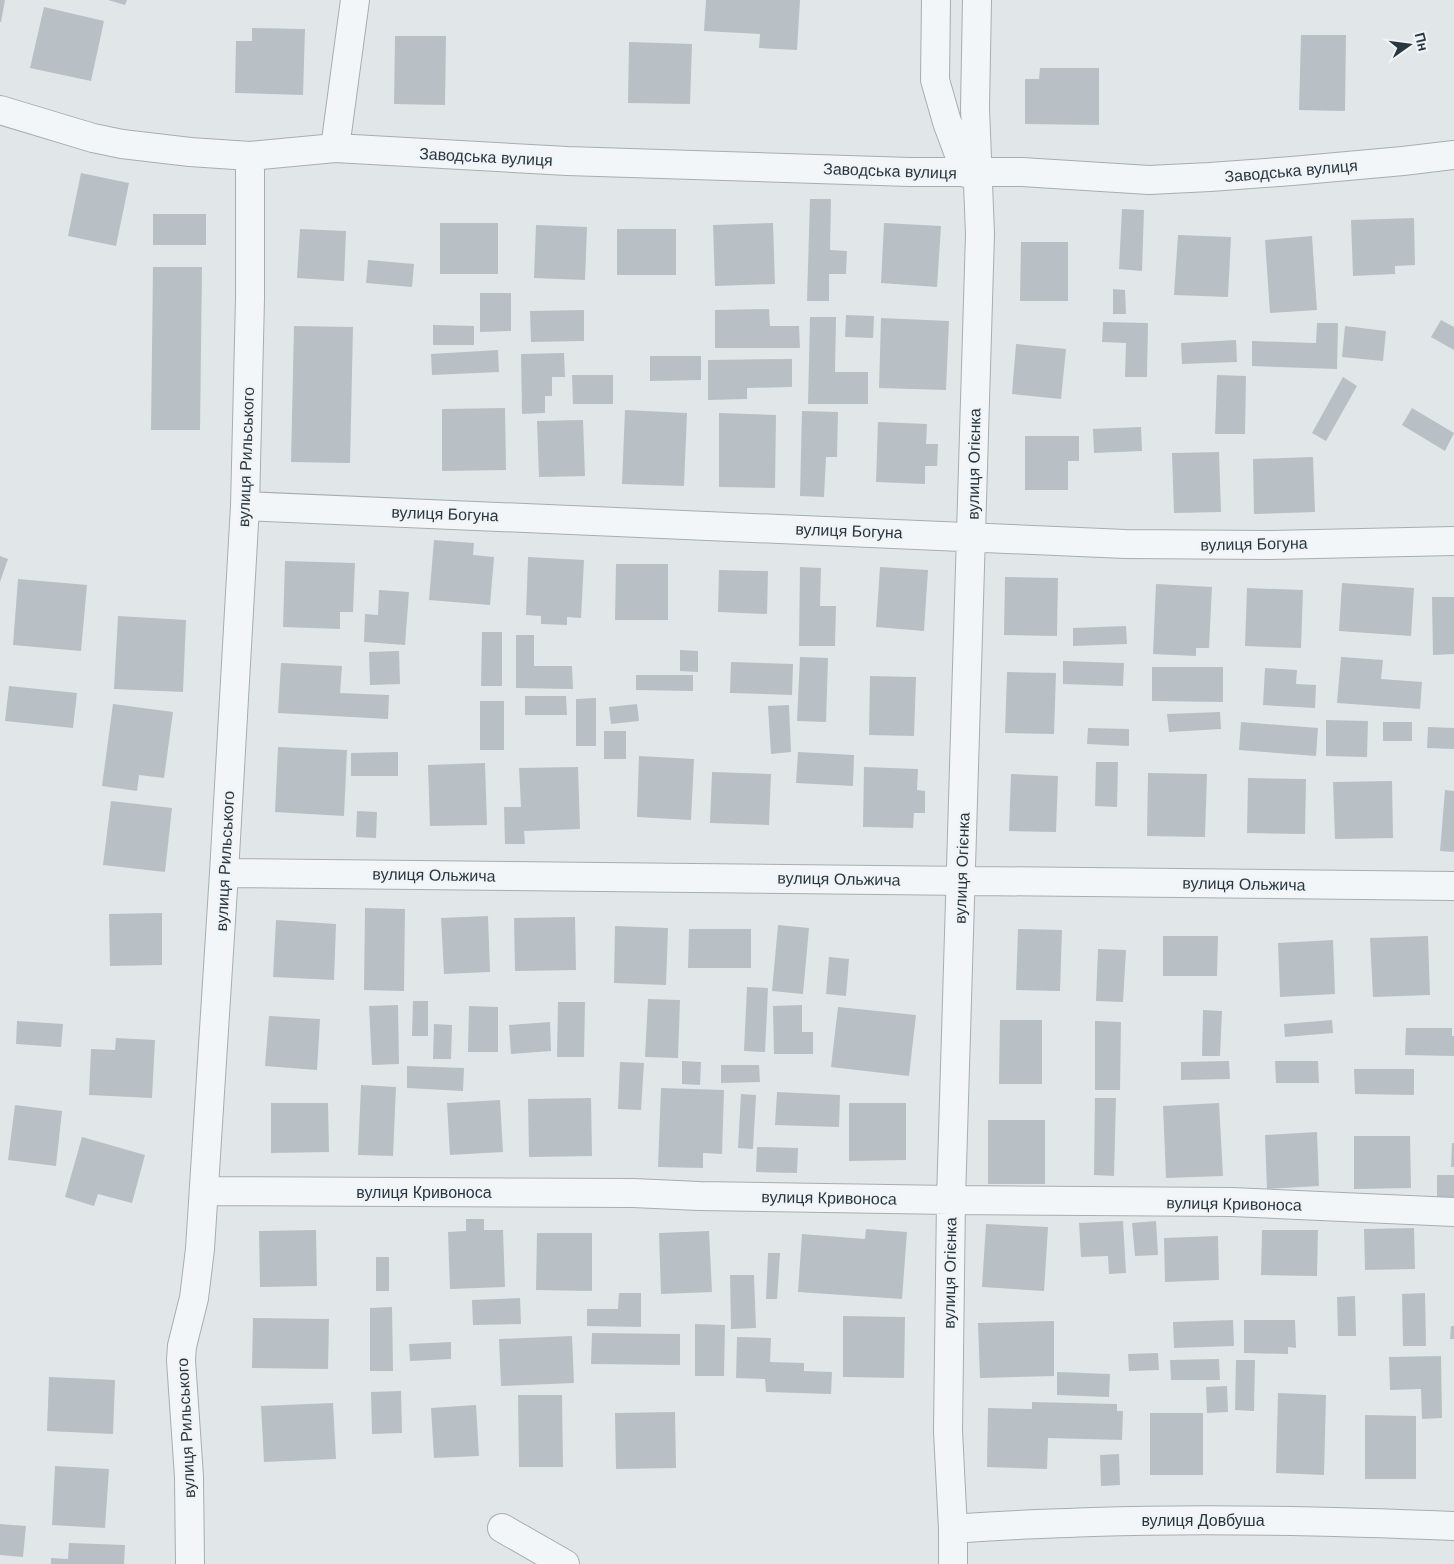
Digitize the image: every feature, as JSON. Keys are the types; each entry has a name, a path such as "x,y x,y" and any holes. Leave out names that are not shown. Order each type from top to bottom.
{"street":[{"path":"335,148 355,0"},
{"path":"936,0 935,80 947,122 972,173"},
{"name":"Заводська вулиця","path":"972,173 977,0"},
{"name":"Заводська вулиця","path":"0,110 93,138 122,144 190,152 250,156 335,148 567,161 972,173 1022,172 1129,179 1177,179 1403,161 1454,155"},
{"name":"вулиця Рильського","path":"190,1564 190,1477 181,1360 182,1346 198,1276 224,873 245,506 250,299 250,156"},
{"name":"вулиця Огієнка","path":"953,1564 948,1431 952,1200 980,234 972,173"},
{"name":"вулиця Богуна","path":"245,506 1125,544 1205,545 1454,541"},
{"name":"вулиця Ольжича","path":"224,873 1454,886"},
{"name":"вулиця Кривоноса","path":"204,1191 614,1193 952,1200 1231,1202 1454,1212"},
{"name":"вулиця Довбуша","path":"953,1530 1019,1525 1203,1519 1454,1526"},
{"path":"502,1528 554,1561"}],"building":[{"path":"0,0 5,0 1,22 0,22"},
{"path":"108,0 127,0 125,5"},
{"path":"706,0 800,0 797,50 759,48 760,34 704,31"},
{"path":"44,7 104,21 91,81 30,68"},
{"path":"252,28 305,29 303,95 235,93 236,41 252,41"},
{"path":"1301,35 1346,35 1345,111 1299,110"},
{"path":"395,36 446,36 445,105 394,104"},
{"path":"629,42 692,44 690,104 628,103"},
{"path":"1040,68 1099,68 1099,125 1025,124 1025,79 1039,79"},
{"path":"81,173 129,183 116,246 68,236"},
{"path":"810,199 831,199 830,250 847,251 846,274 829,274 829,301 807,301"},
{"path":"1122,209 1144,210 1142,271 1119,269"},
{"path":"153,214 206,214 206,245 153,245"},
{"path":"1414,218 1415,265 1395,266 1395,274 1353,276 1351,220"},
{"path":"440,223 498,223 498,274 440,274"},
{"path":"773,223 775,284 715,286 713,225"},
{"path":"884,223 941,226 937,287 881,283"},
{"path":"536,225 587,227 585,280 534,278"},
{"path":"300,229 346,231 344,281 297,278"},
{"path":"617,229 676,229 676,275 617,275"},
{"path":"1178,235 1231,237 1228,297 1174,295"},
{"path":"1312,236 1317,310 1270,313 1265,240"},
{"path":"1021,242 1068,242 1068,301 1020,301"},
{"path":"368,260 414,264 412,287 366,283"},
{"path":"153,267 202,267 200,430 151,430"},
{"path":"1113,289 1125,290 1126,314 1113,314"},
{"path":"480,293 511,293 511,331 480,332"},
{"path":"769,309 770,326 799,326 800,348 715,348 715,310"},
{"path":"584,310 584,341 531,342 530,311"},
{"path":"846,315 874,316 873,338 845,337"},
{"path":"810,317 836,317 835,372 868,372 868,404 808,404"},
{"path":"881,318 949,321 946,390 879,388"},
{"path":"1441,320 1454,327 1454,350 1431,337"},
{"path":"1103,322 1148,323 1147,377 1125,377 1126,343 1102,342"},
{"path":"1317,323 1338,323 1337,369 1252,366 1252,341 1316,343"},
{"path":"433,325 474,326 474,345 433,345"},
{"path":"294,326 353,327 350,463 291,462"},
{"path":"1345,326 1386,331 1383,361 1342,357"},
{"path":"1236,340 1237,362 1182,364 1181,343"},
{"path":"1016,344 1066,349 1061,399 1012,394"},
{"path":"498,350 499,372 432,375 431,354"},
{"path":"564,353 565,377 552,377 552,396 545,396 545,413 522,414 521,354"},
{"path":"650,356 701,356 701,380 650,381"},
{"path":"792,359 792,387 747,388 747,399 708,400 708,360"},
{"path":"572,375 613,375 613,404 573,404"},
{"path":"1217,375 1246,376 1245,434 1215,434"},
{"path":"1343,377 1357,386 1326,441 1312,433"},
{"path":"505,408 506,470 442,471 442,409"},
{"path":"1412,408 1454,433 1445,451 1402,425"},
{"path":"625,410 687,413 684,486 622,484"},
{"path":"802,411 838,412 837,457 826,457 824,497 800,496"},
{"path":"719,413 776,415 775,488 719,487"},
{"path":"583,420 585,476 539,477 537,421"},
{"path":"878,422 927,424 926,444 938,444 937,466 925,466 925,484 876,482"},
{"path":"1141,427 1142,451 1094,453 1093,429"},
{"path":"1025,436 1079,436 1079,461 1068,461 1068,490 1025,490"},
{"path":"1219,452 1221,512 1174,513 1172,453"},
{"path":"1313,457 1315,512 1254,514 1253,459"},
{"path":"434,540 474,543 473,555 494,557 490,605 429,600"},
{"path":"0,556 8,559 0,582"},
{"path":"528,557 584,560 581,618 567,617 567,625 541,624 541,616 526,615"},
{"path":"285,561 355,563 353,612 340,612 340,629 283,627"},
{"path":"616,564 668,564 668,620 615,620"},
{"path":"800,567 821,568 820,606 836,606 835,646 799,646"},
{"path":"880,567 928,570 924,631 876,627"},
{"path":"719,570 768,571 767,614 718,612"},
{"path":"1005,577 1058,578 1057,636 1004,635"},
{"path":"18,579 87,585 81,651 13,645"},
{"path":"1342,583 1414,588 1411,636 1339,631"},
{"path":"1156,584 1212,587 1209,648 1196,648 1196,656 1153,654"},
{"path":"1247,588 1303,590 1301,648 1245,646"},
{"path":"379,590 409,592 405,645 364,642 365,614 378,615"},
{"path":"1432,597 1454,597 1454,654 1433,655"},
{"path":"118,616 186,620 183,692 114,689"},
{"path":"1126,626 1127,644 1073,646 1073,628"},
{"path":"482,632 502,632 502,686 481,686"},
{"path":"516,635 534,635 534,666 572,666 573,689 516,688"},
{"path":"680,650 698,651 698,672 680,671"},
{"path":"399,651 400,684 370,685 369,652"},
{"path":"800,657 828,658 826,722 797,721"},
{"path":"1341,657 1383,660 1381,679 1422,682 1420,709 1337,703"},
{"path":"1063,661 1124,663 1123,686 1063,684"},
{"path":"731,662 793,664 792,695 730,693"},
{"path":"281,663 342,666 340,693 389,695 388,719 278,713"},
{"path":"1152,667 1223,667 1223,702 1152,701"},
{"path":"1265,668 1297,670 1296,684 1316,685 1315,708 1263,705"},
{"path":"1007,672 1056,673 1054,734 1005,733"},
{"path":"636,675 693,675 693,691 636,690"},
{"path":"870,676 916,677 914,736 869,735"},
{"path":"9,686 77,693 73,728 5,721"},
{"path":"525,696 566,696 567,715 525,715"},
{"path":"596,698 596,746 576,746 576,699"},
{"path":"480,701 504,701 504,750 480,750"},
{"path":"113,704 173,712 164,778 139,775 137,791 102,786"},
{"path":"637,704 639,721 611,724 609,707"},
{"path":"789,705 791,752 771,754 768,706"},
{"path":"1220,712 1221,729 1169,732 1167,714"},
{"path":"1326,720 1368,721 1367,757 1326,756"},
{"path":"1241,722 1318,728 1316,756 1239,750"},
{"path":"1383,722 1412,722 1412,741 1383,741"},
{"path":"1428,727 1454,728 1454,749 1427,748"},
{"path":"1088,728 1129,729 1129,746 1087,744"},
{"path":"604,731 626,731 626,759 604,759"},
{"path":"278,747 347,750 344,816 275,812"},
{"path":"398,752 398,776 351,776 351,753"},
{"path":"798,752 854,755 853,786 796,783"},
{"path":"639,756 694,759 691,820 637,817"},
{"path":"1096,762 1118,762 1117,807 1095,806"},
{"path":"485,763 487,825 430,826 428,765"},
{"path":"578,767 580,829 524,831 525,844 505,844 504,807 521,807 519,768"},
{"path":"864,767 918,769 917,790 925,791 925,813 914,813 913,828 863,827"},
{"path":"712,772 771,774 769,825 710,823"},
{"path":"1148,773 1207,774 1205,837 1147,836"},
{"path":"1011,774 1058,776 1056,832 1009,831"},
{"path":"1248,778 1306,779 1305,834 1247,833"},
{"path":"1392,781 1393,838 1335,839 1333,782"},
{"path":"1445,790 1454,791 1454,852 1440,851"},
{"path":"111,801 172,808 165,872 103,865"},
{"path":"357,811 377,812 376,838 356,837"},
{"path":"365,908 405,909 404,991 364,990"},
{"path":"162,913 162,965 110,966 109,914"},
{"path":"488,916 490,972 444,974 441,918"},
{"path":"575,917 576,970 515,971 514,918"},
{"path":"276,920 336,924 334,980 273,977"},
{"path":"778,925 809,928 803,994 772,991"},
{"path":"615,926 668,928 666,985 614,983"},
{"path":"689,929 751,929 751,968 688,968"},
{"path":"1018,929 1062,930 1060,991 1016,990"},
{"path":"1163,936 1218,936 1217,976 1163,976"},
{"path":"1428,936 1430,995 1373,997 1370,938"},
{"path":"1333,940 1335,994 1280,997 1278,943"},
{"path":"1098,949 1126,950 1123,1002 1096,1001"},
{"path":"829,957 849,959 846,996 826,994"},
{"path":"747,987 768,988 765,1052 744,1051"},
{"path":"648,999 680,1000 678,1058 645,1057"},
{"path":"413,1001 428,1001 428,1036 412,1036"},
{"path":"558,1002 585,1002 584,1057 557,1057"},
{"path":"398,1005 399,1064 372,1065 369,1006"},
{"path":"802,1005 802,1032 813,1032 813,1054 774,1054 773,1006"},
{"path":"469,1006 498,1007 498,1052 468,1052"},
{"path":"838,1007 916,1015 909,1076 831,1067"},
{"path":"1203,1010 1222,1011 1220,1056 1202,1056"},
{"path":"269,1016 320,1019 317,1070 265,1066"},
{"path":"1000,1020 1042,1020 1042,1084 999,1084"},
{"path":"1332,1020 1333,1033 1285,1037 1284,1024"},
{"path":"17,1021 63,1024 61,1047 16,1044"},
{"path":"1095,1021 1121,1022 1120,1090 1095,1090"},
{"path":"550,1022 551,1051 511,1054 509,1025"},
{"path":"434,1024 452,1025 451,1059 433,1059"},
{"path":"1406,1028 1452,1028 1454,1056 1405,1055"},
{"path":"116,1038 155,1040 152,1098 89,1095 91,1049 115,1050"},
{"path":"682,1061 701,1062 700,1085 682,1084"},
{"path":"1229,1061 1230,1079 1181,1080 1181,1062"},
{"path":"1275,1061 1318,1061 1319,1083 1276,1083"},
{"path":"620,1062 644,1063 641,1110 618,1109"},
{"path":"721,1065 759,1065 760,1082 721,1083"},
{"path":"407,1066 464,1068 463,1091 407,1088"},
{"path":"1354,1069 1414,1069 1414,1095 1355,1094"},
{"path":"361,1085 396,1087 393,1156 358,1155"},
{"path":"661,1088 724,1090 722,1154 703,1153 703,1168 658,1167"},
{"path":"777,1092 840,1095 839,1127 775,1125"},
{"path":"741,1094 756,1095 753,1149 738,1148"},
{"path":"591,1098 592,1156 529,1157 528,1099"},
{"path":"1095,1098 1116,1098 1114,1176 1094,1175"},
{"path":"500,1100 503,1152 450,1155 447,1103"},
{"path":"271,1103 328,1103 329,1152 271,1153"},
{"path":"849,1103 906,1103 906,1160 849,1161"},
{"path":"1219,1103 1223,1176 1166,1178 1163,1106"},
{"path":"15,1105 62,1111 56,1166 8,1160"},
{"path":"988,1120 1045,1120 1045,1184 988,1184"},
{"path":"1317,1132 1319,1186 1267,1189 1265,1135"},
{"path":"1354,1136 1410,1136 1411,1188 1354,1189"},
{"path":"82,1137 145,1155 132,1203 98,1194 94,1206 65,1197"},
{"path":"1452,1143 1454,1143 1454,1167 1451,1167"},
{"path":"757,1147 798,1148 797,1173 756,1172"},
{"path":"1437,1175 1454,1175 1454,1202 1437,1202"},
{"path":"466,1219 484,1219 484,1230 503,1230 505,1287 450,1289 448,1232 466,1231"},
{"path":"1123,1221 1126,1273 1109,1274 1108,1256 1081,1257 1079,1223"},
{"path":"1156,1221 1158,1255 1135,1256 1132,1223"},
{"path":"986,1224 1048,1227 1044,1291 982,1287"},
{"path":"1414,1228 1415,1269 1365,1270 1364,1229"},
{"path":"866,1229 907,1232 902,1299 798,1292 802,1234 865,1239"},
{"path":"316,1230 317,1286 260,1287 259,1231"},
{"path":"1262,1230 1318,1230 1317,1276 1261,1275"},
{"path":"709,1231 712,1292 661,1294 659,1233"},
{"path":"537,1233 592,1233 592,1291 536,1290"},
{"path":"1218,1236 1219,1280 1165,1282 1164,1238"},
{"path":"768,1253 780,1253 777,1299 766,1299"},
{"path":"376,1257 389,1257 389,1291 376,1291"},
{"path":"730,1275 754,1275 756,1328 731,1329"},
{"path":"619,1293 641,1293 641,1327 587,1326 587,1309 618,1309"},
{"path":"1425,1293 1426,1346 1403,1346 1402,1294"},
{"path":"1355,1296 1356,1336 1338,1336 1337,1297"},
{"path":"520,1298 521,1324 473,1325 472,1300"},
{"path":"392,1307 393,1371 370,1371 370,1308"},
{"path":"843,1316 905,1317 904,1378 843,1377"},
{"path":"253,1318 329,1319 328,1369 252,1368"},
{"path":"1233,1320 1234,1346 1174,1348 1173,1322"},
{"path":"1244,1320 1295,1320 1296,1348 1288,1347 1288,1354 1244,1353"},
{"path":"1054,1321 1054,1376 980,1378 978,1323"},
{"path":"695,1324 725,1325 724,1376 695,1376"},
{"path":"1451,1326 1454,1326 1454,1339 1450,1339"},
{"path":"592,1333 680,1334 680,1365 591,1364"},
{"path":"572,1336 574,1383 501,1386 499,1339"},
{"path":"737,1337 771,1338 770,1362 804,1363 804,1371 832,1372 831,1394 766,1392 765,1379 736,1378"},
{"path":"451,1342 451,1359 410,1361 409,1344"},
{"path":"1158,1353 1159,1370 1129,1371 1128,1354"},
{"path":"1441,1356 1442,1418 1422,1419 1421,1389 1390,1390 1389,1357"},
{"path":"1219,1359 1220,1380 1171,1380 1170,1360"},
{"path":"1236,1360 1255,1360 1254,1411 1235,1410"},
{"path":"1057,1372 1110,1374 1109,1397 1057,1395"},
{"path":"49,1377 115,1380 113,1434 47,1431"},
{"path":"1227,1386 1228,1412 1207,1413 1206,1387"},
{"path":"401,1391 402,1433 372,1434 371,1392"},
{"path":"1278,1393 1326,1395 1324,1475 1276,1473"},
{"path":"518,1395 562,1395 563,1467 519,1467"},
{"path":"1032,1402 1117,1404 1117,1411 1123,1411 1122,1440 1048,1438 1047,1469 987,1467 988,1408 1032,1409"},
{"path":"333,1403 336,1459 264,1462 261,1406"},
{"path":"476,1405 479,1456 434,1458 431,1408"},
{"path":"675,1412 676,1468 616,1469 615,1413"},
{"path":"1150,1413 1203,1413 1203,1475 1150,1475"},
{"path":"1365,1415 1416,1416 1416,1479 1365,1479"},
{"path":"1119,1454 1120,1485 1101,1486 1100,1455"},
{"path":"55,1466 109,1469 105,1528 52,1525"},
{"path":"0,1524 26,1526 23,1557 0,1555"},
{"path":"69,1543 125,1545 124,1564 51,1564 51,1558 68,1559"}]}
